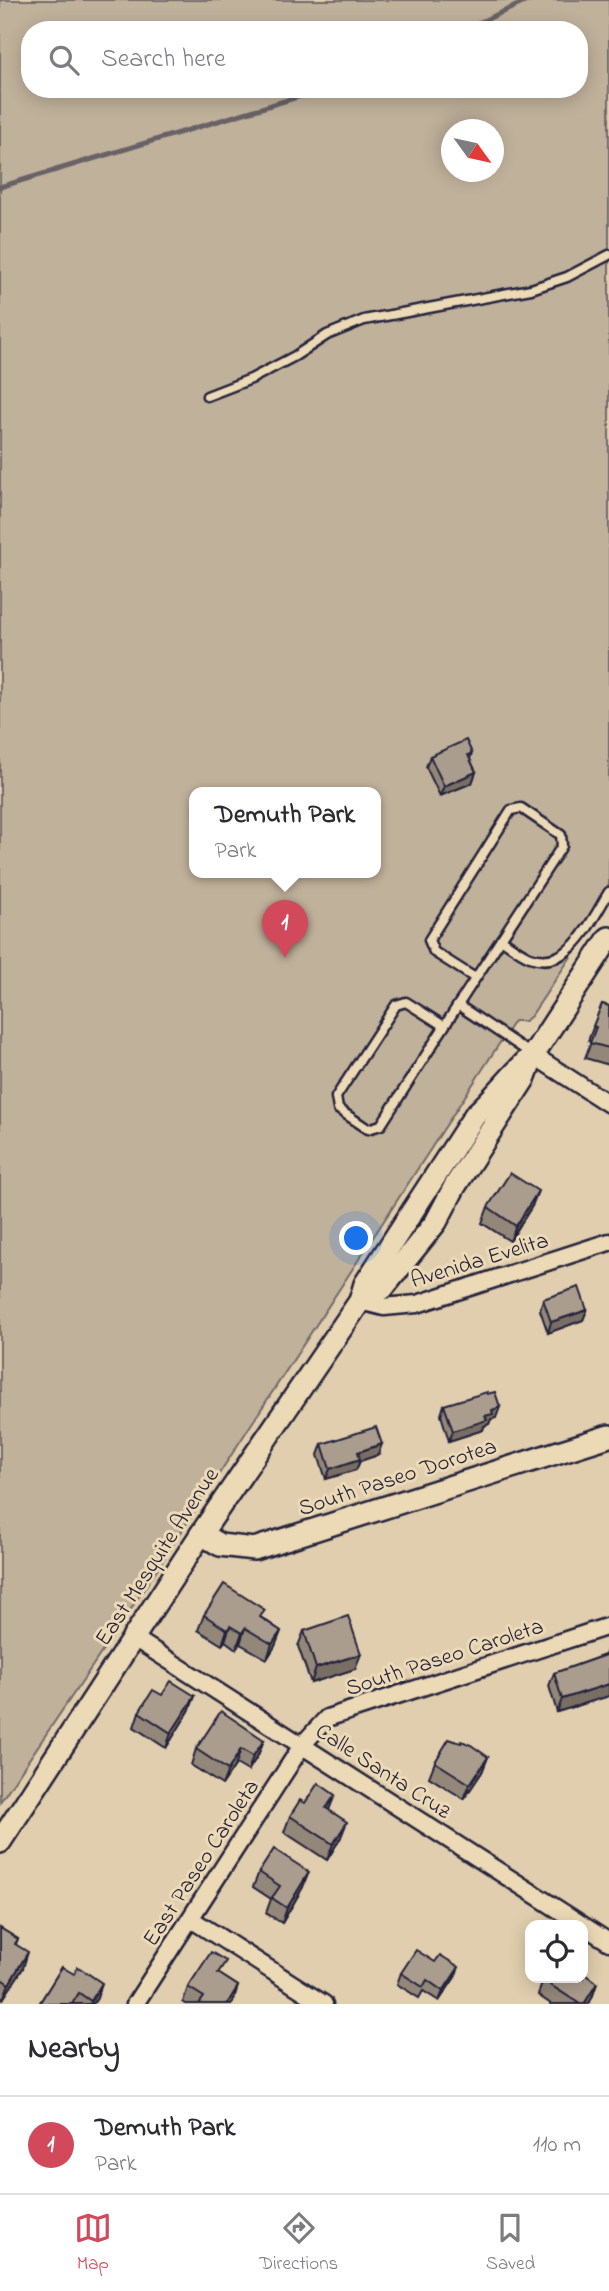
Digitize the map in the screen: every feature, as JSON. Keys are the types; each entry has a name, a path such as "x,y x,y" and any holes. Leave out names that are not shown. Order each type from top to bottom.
{"street":[{"name":"East Mesquite Avenue","path":"0,1842 201,1534 360,1301 365,1284 475,1115 533,1055 609,938"},
{"path":"533,1055 609,1104"},
{"name":"Avenida Evelita","path":"360,1301 384,1307 417,1304 609,1242"},
{"name":"South Paseo Dorotea","path":"201,1534 220,1545 254,1549 609,1436"},
{"name":"South Paseo Caroleta","path":"303,1744 327,1718 609,1626"},
{"name":"Calle Santa Cruz","path":"134,1638 609,1942"},
{"name":"East Paseo Caroleta","path":"135,2004 303,1744"},
{"path":"191,1919 324,2004"}],"lane":[{"path":"207,396 251,379 295,356 327,335 364,320 531,289 567,277 609,254"},
{"path":"444,1026 406,1002 396,1005 336,1097 338,1109 368,1129 381,1125 562,846 561,835 521,808 511,810 429,940 434,952 475,978"},
{"path":"501,939 533,958 551,959 561,956 575,944 609,892"},
{"path":"458,1005 533,1055"}],"shaded area":[{"path":"0,0 609,0 609,900 531,1016 525,1021 514,1021 129,1612 0,1802"}],"building":[{"path":"466,740 472,753 468,755 476,772 444,786 430,756"},
{"path":"602,1004 609,1006 609,1048 590,1043 596,1027 593,1026"},
{"path":"510,1173 538,1191 516,1226 488,1207"},
{"path":"579,1287 587,1310 551,1322 543,1299"},
{"path":"495,1392 500,1407 492,1410 493,1414 485,1416 487,1420 453,1431 444,1405"},
{"path":"376,1427 382,1444 358,1452 360,1459 330,1469 322,1444"},
{"path":"224,1584 265,1610 260,1617 281,1631 272,1644 245,1628 242,1633 230,1626 227,1630 204,1615"},
{"path":"348,1616 361,1654 316,1668 304,1631"},
{"path":"609,1650 609,1684 562,1699 554,1673 608,1654"},
{"path":"171,1681 195,1696 171,1733 139,1712 153,1690 162,1695"},
{"path":"221,1711 264,1740 253,1756 241,1749 228,1770 196,1749"},
{"path":"449,1739 471,1745 488,1757 470,1784 435,1762"},
{"path":"318,1783 335,1795 326,1808 347,1822 333,1844 290,1816 300,1800 305,1803"},
{"path":"274,1849 309,1872 287,1908 272,1898 280,1886 259,1872"},
{"path":"0,1928 18,1939 15,1944 28,1952 9,1984 0,1978"},
{"path":"416,1950 435,1962 440,1955 459,1967 443,1991 427,1980 423,1987 401,1973"},
{"path":"211,1952 226,1961 218,1973 238,1986 227,2004 199,2004 204,1997 188,1987"},
{"path":"62,1967 74,1974 78,1967 102,1983 91,2001 79,1993 72,2004 39,2004"},
{"path":"588,1977 597,1983 584,2004 548,1983 588,1983"}],"waterway":[{"path":"483,21 529,0"},
{"path":"0,187 294,98"}],"place":[{"name":"Demuth Park","path":"285,958"}]}
